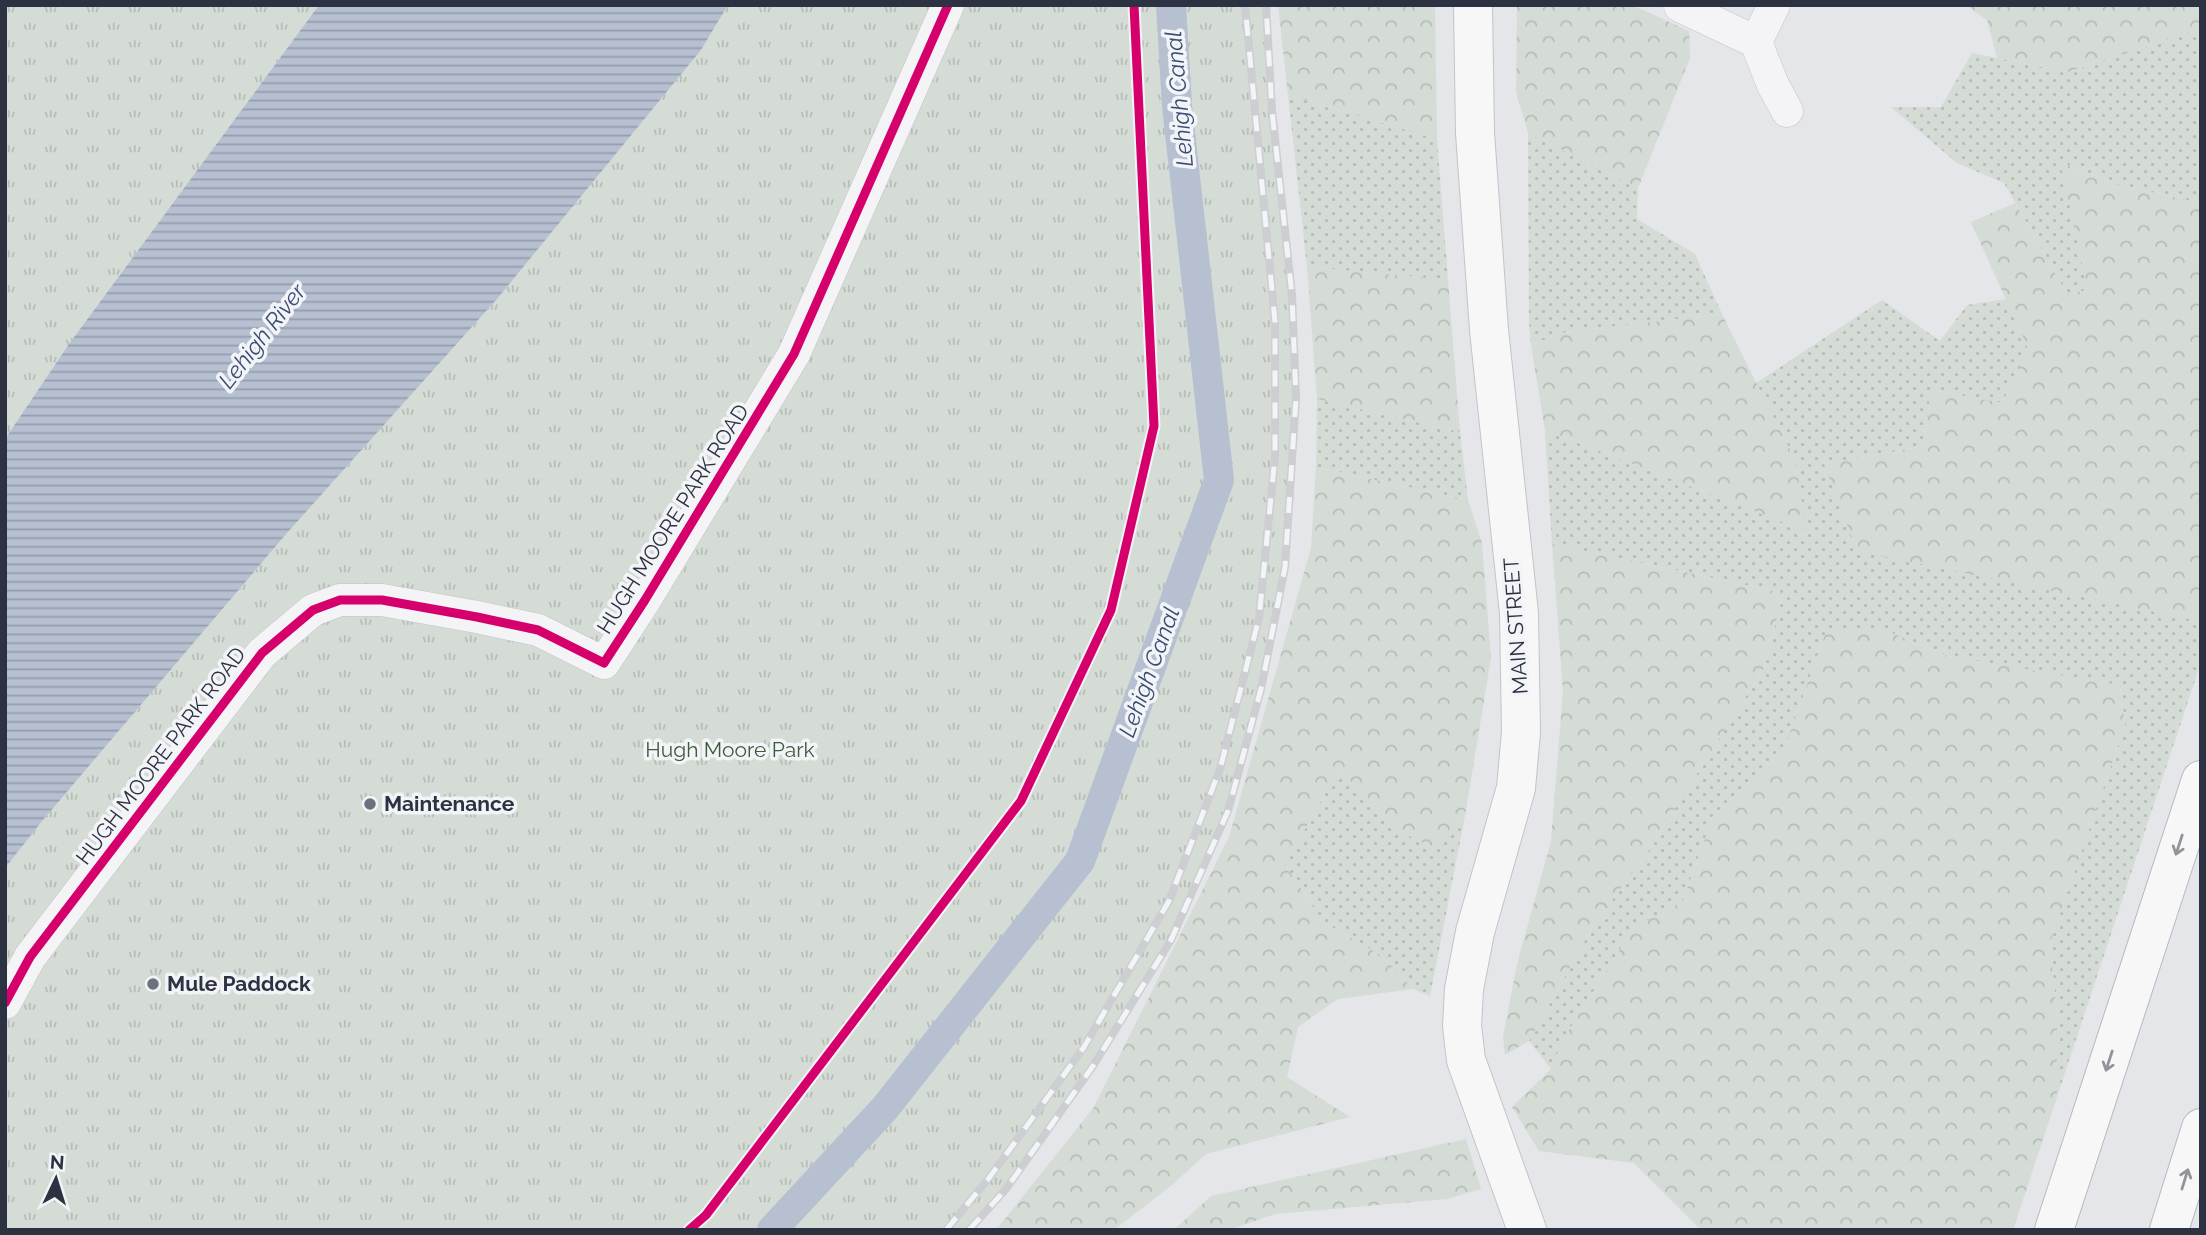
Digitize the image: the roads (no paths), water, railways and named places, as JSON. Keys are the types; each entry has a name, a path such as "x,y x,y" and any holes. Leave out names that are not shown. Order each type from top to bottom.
{"main road":[{"name":"MAIN STREET","path":"1473,5 1476,147 1490,343 1519,613 1521,732 1516,788 1475,932 1464,989 1462,1026 1466,1060 1527,1230"},
{"path":"2054,1230 2201,780"},
{"path":"2169,1230 2201,1128"}],"street":[{"name":"HUGH MOORE PARK ROAD","path":"5,1003 30,957 262,653 313,610 340,600 382,600 477,617 538,631 604,663 794,354 948,5"},
{"path":"1756,42 1774,5"},
{"path":"1680,6 1756,42 1773,85 1787,111"}],"water":[{"name":"Lehigh River","path":"319,5 728,5 701,50 497,299 287,533 5,868 5,439 69,344"}],"waterway":[{"name":"Lehigh Canal","path":"772,1230 885,1108 1080,861 1219,480 1177,106 1171,5"}],"railway":[{"path":"946,1230 989,1178 1084,1047 1169,901 1220,769 1259,618 1275,457 1275,322 1245,5"},
{"path":"969,1230 1006,1189 1093,1066 1171,940 1228,811 1261,689 1285,567 1296,398 1292,295 1272,111 1266,5"}],"place":[{"name":"Maintenance","path":"370,804"},
{"name":"Mule Paddock","path":"153,984"}],"park label":[{"name":"Hugh Moore Park","path":"730,750"}]}
